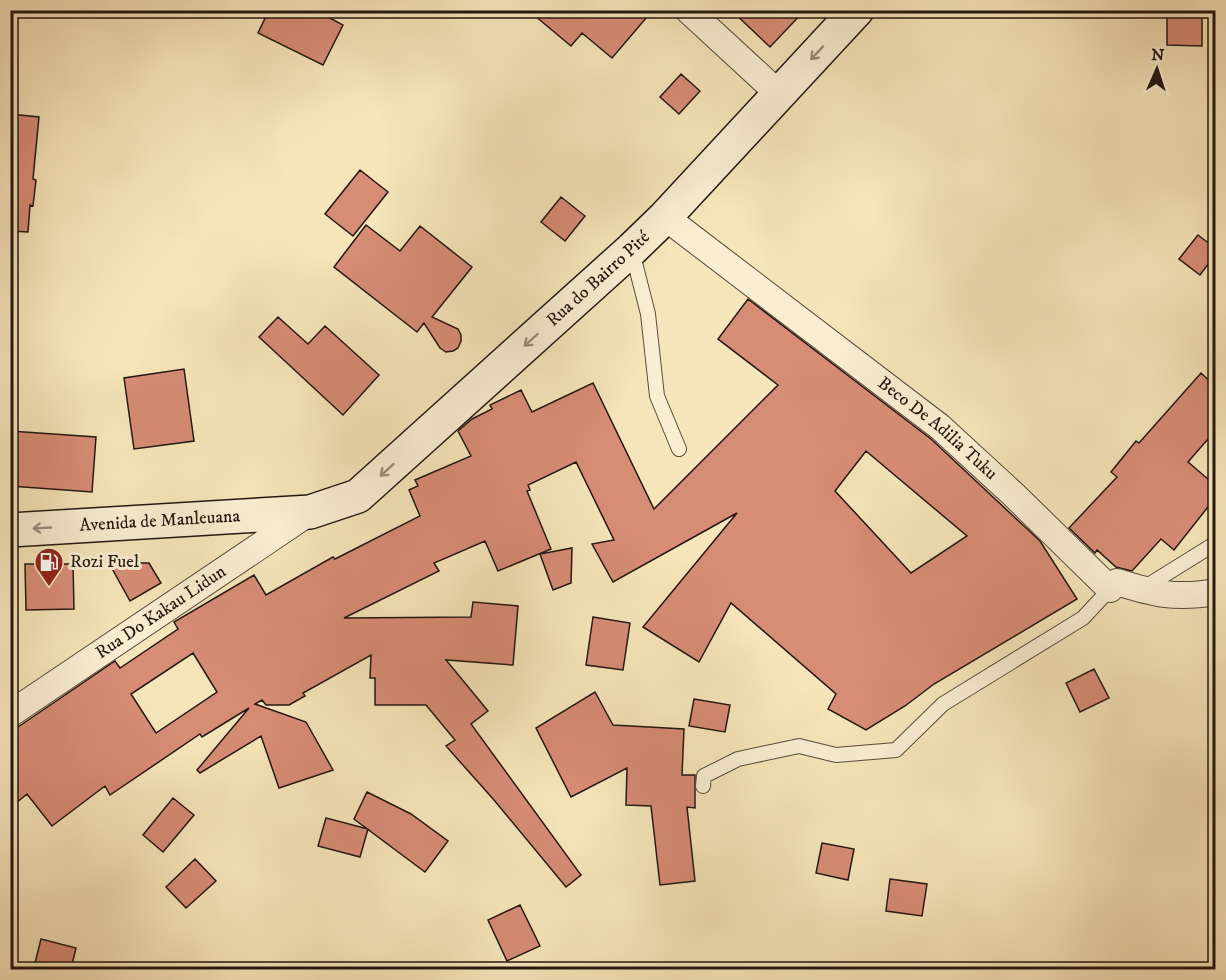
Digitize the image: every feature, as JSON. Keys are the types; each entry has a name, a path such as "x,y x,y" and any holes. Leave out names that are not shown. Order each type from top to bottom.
{"main road":[{"name":"Rua do Bairro Pité","path":"310,512 358,496 632,249 665,217 857,10"},
{"name":"Avenida de Manleuana","path":"10,530 310,512"}],"street":[{"path":"688,10 779,94"},
{"name":"Beco De Adilia Tuku","path":"665,217 940,427 1014,495 1110,589"},
{"name":"Rua Do Kakau Lidun","path":"10,714 310,512"},
{"path":"1110,589 1117,582 1163,595 1192,596 1215,592"}],"lane":[{"path":"632,249 648,314 657,396 679,449"},
{"path":"1140,590 1215,543"},
{"path":"703,786 704,776 738,759 799,746 836,755 897,750 943,704 1083,618 1110,589"}],"building":[{"path":"269,10 315,10 343,25 323,65 258,33"},
{"path":"528,10 653,10 612,58 582,33 571,46"},
{"path":"731,10 805,10 770,47"},
{"path":"1167,12 1202,13 1202,46 1167,45"},
{"path":"681,74 700,91 679,114 660,97"},
{"path":"10,114 39,117 33,179 36,180 33,206 30,205 28,232 10,231"},
{"path":"360,170 388,192 353,236 325,214"},
{"path":"561,197 585,216 565,241 541,222"},
{"path":"366,225 400,251 420,226 472,267 432,317 458,329 461,341 458,348 446,352 440,348 424,323 417,332 334,267"},
{"path":"1198,235 1215,248 1215,255 1200,275 1179,259"},
{"path":"748,299 931,439 1040,541 1077,599 934,684 905,706 866,730 828,709 836,694 731,603 699,662 643,627 737,513 613,582 592,544 614,540 576,462 528,485 530,490 527,491 551,549 498,571 485,541 434,563 439,571 344,618 471,617 473,602 518,606 513,665 446,660 488,711 471,724 581,875 566,887 446,746 455,740 426,705 375,705 375,678 370,678 371,655 303,693 305,696 289,705 266,705 262,700 255,704 306,722 333,770 279,788 261,736 200,773 197,770 249,708 202,737 200,734 110,795 105,786 52,826 27,794 10,808 10,733 115,661 120,668 178,629 174,622 254,575 266,595 333,557 335,559 420,516 409,490 418,486 415,480 471,456 458,431 472,419 492,409 490,405 521,390 532,412 593,383 654,509 778,385 718,339","holes":["866,451 967,536 911,573 835,491","193,653 217,692 156,733 131,694"]},
{"path":"278,317 308,344 325,326 379,375 343,415 259,337"},
{"path":"184,369 194,441 134,449 124,378"},
{"path":"1201,373 1215,386 1215,431 1188,462 1215,485 1215,498 1174,550 1161,539 1132,571 1116,567 1097,550 1095,553 1069,528 1117,477 1111,472 1136,441 1139,443"},
{"path":"10,431 96,437 92,492 10,486"},
{"path":"572,548 571,583 553,590 540,554"},
{"path":"109,563 149,563 161,583 130,601"},
{"name":"Rozi Fuel","path":"25,564 73,564 74,609 26,610"},
{"path":"593,617 630,623 623,670 586,665"},
{"path":"1094,669 1109,698 1080,712 1066,683"},
{"path":"595,692 613,725 684,729 682,775 695,775 695,808 687,807 695,881 660,885 651,806 626,805 627,768 571,797 536,728"},
{"path":"694,699 730,705 725,732 689,726"},
{"path":"367,792 411,814 448,841 425,872 354,819"},
{"path":"173,798 194,815 163,852 143,835"},
{"path":"326,818 368,829 360,857 318,846"},
{"path":"822,843 854,849 848,880 816,873"},
{"path":"195,859 216,881 186,908 166,887"},
{"path":"890,879 927,884 922,916 886,911"},
{"path":"520,905 540,946 507,961 488,920"},
{"path":"41,939 76,948 71,969 35,963"}],"place":[{"name":"Rozi Fuel","path":"49,588"}]}
